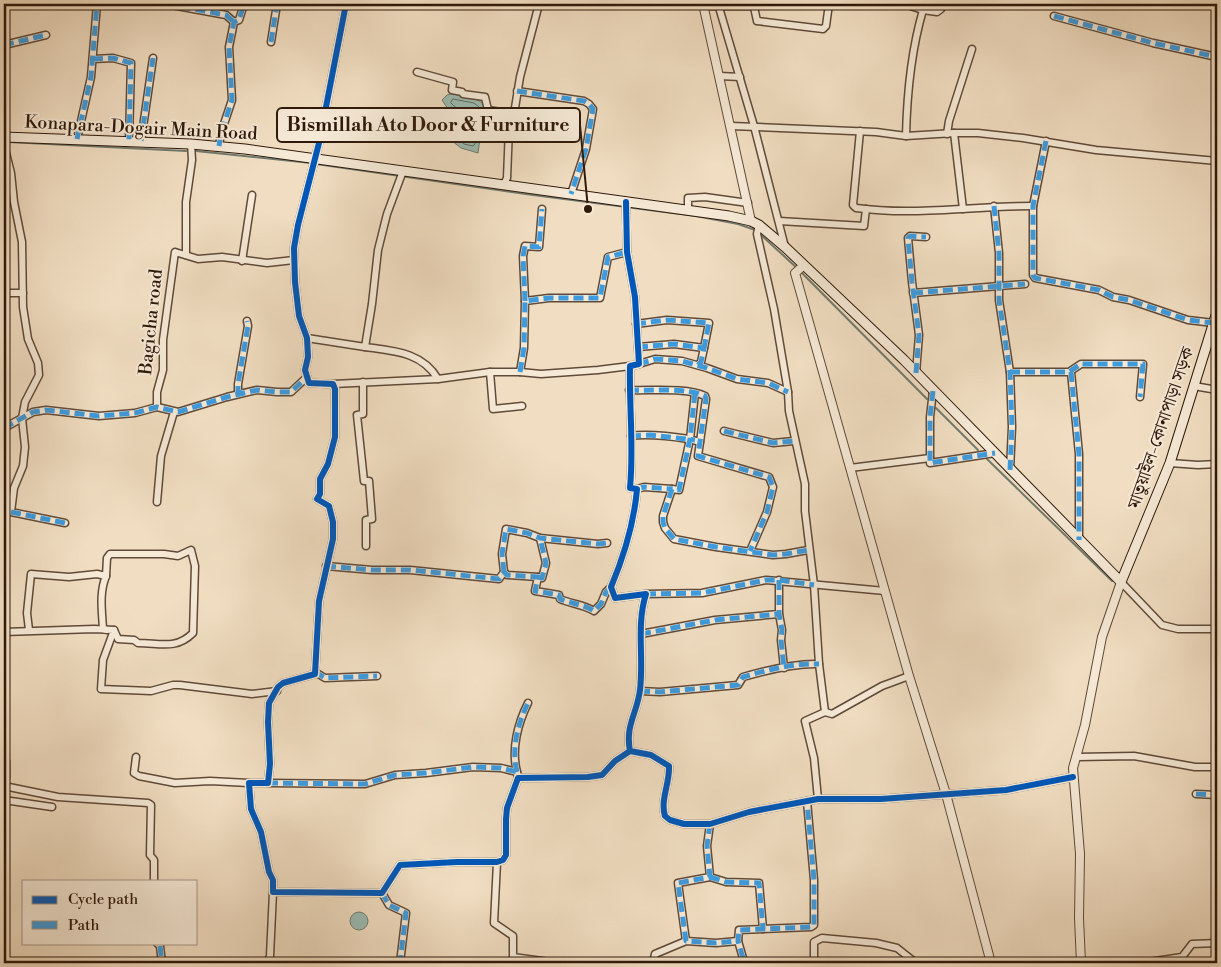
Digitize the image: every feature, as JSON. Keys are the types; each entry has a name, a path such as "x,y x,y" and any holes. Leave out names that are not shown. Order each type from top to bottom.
{"main road":[{"name":"Konapara-Dogair Main Road","path":"4,137 141,141 219,146 504,184 571,194 625,206 688,209 756,227"},
{"path":"756,227 785,247 800,269 916,373 1121,582"},
{"name":"মাতুয়াইল-কোনাপাড়া সড়ক","path":"1121,582 1170,463 1216,316"}],"street":[{"path":"77,139 91,76 97,4"},
{"path":"166,4 226,15 234,22"},
{"path":"234,22 240,20 244,4"},
{"path":"271,42 277,4"},
{"path":"346,4 315,158 298,225 294,260 299,316 307,338 306,377 309,383 342,385 362,382 438,379 490,372 549,373 598,370 630,366 665,358 682,360 737,379 768,382 788,392"},
{"path":"504,184 507,178 509,128 514,114 517,91 539,4"},
{"path":"825,712 819,664 814,585 808,550 805,484 794,441 774,309 756,227 748,203 704,5 754,7 759,22 823,28 826,26 829,4"},
{"path":"904,4 922,10 937,12 943,4"},
{"path":"719,5 754,126 785,247"},
{"path":"906,136 912,53 922,10"},
{"path":"1054,16 1153,43 1217,57"},
{"path":"219,146 232,100 229,47 234,22"},
{"path":"4,45 46,35"},
{"path":"963,209 951,133 952,112 972,50"},
{"path":"93,59 113,58 131,63 129,141"},
{"path":"141,141 153,58"},
{"path":"417,72 453,82 452,90 462,92 463,94 485,97 488,110 514,114"},
{"path":"720,76 740,76"},
{"path":"517,91 584,101 593,109 586,149 571,194"},
{"path":"731,126 860,131 906,136 951,133 1000,135 1096,150 1217,161"},
{"path":"860,131 853,206 856,208 913,212 994,206 1034,206"},
{"path":"1046,141 1034,206 1033,275 1035,278 1099,290 1112,297 1188,320 1216,316"},
{"name":"Bagicha road","path":"186,255 186,202 192,160 190,144"},
{"path":"4,145 11,173 14,202 22,242 23,306 28,339 38,363 39,375 25,402 22,418 25,447 22,466 14,488 11,512 64,524"},
{"path":"365,347 378,250 387,214 403,171"},
{"path":"242,260 252,195"},
{"path":"688,209 688,198 705,197 748,203"},
{"path":"625,206 627,252 634,297 639,364"},
{"path":"994,206 999,253 998,286 1010,372 1012,427 1010,470"},
{"path":"520,372 524,348 526,311 523,256 525,246 538,247 542,209"},
{"path":"779,220 864,226 866,209"},
{"path":"916,373 919,335 908,238 910,236 926,237"},
{"path":"525,301 548,298 600,298 608,257 627,252"},
{"name":"Bagicha road","path":"157,407 157,392 163,370 163,340 174,253 198,259 222,257 267,263 294,260"},
{"path":"800,269 850,468 909,676 946,794 991,963"},
{"path":"914,294 1025,284"},
{"path":"4,293 23,293"},
{"path":"636,324 667,320 709,323 701,362 698,365"},
{"path":"242,394 238,392 238,384 248,326 247,321"},
{"path":"307,338 410,355 428,365 438,379"},
{"path":"638,347 674,344 704,348"},
{"path":"1010,372 1071,372 1081,364 1143,364 1140,397"},
{"path":"630,366 629,390 632,423 630,488 637,490 644,487 679,490 690,439 695,393"},
{"path":"490,372 493,409 522,406"},
{"path":"1071,372 1079,454 1079,540"},
{"path":"4,428 33,412 46,410 99,416 135,413 157,407 174,412 257,390 291,392 306,377"},
{"path":"362,382 363,414 356,414 364,481 369,482 372,509 372,519 366,520 366,546"},
{"path":"268,783 270,764 269,703 278,691 278,687 283,683 308,677 316,672 319,601 333,539 330,506 317,499 320,494 320,479 328,464 335,437 335,389 333,384"},
{"path":"1194,386 1217,390"},
{"path":"629,390 702,394 706,399 698,456 769,477 773,487 767,512 750,551"},
{"path":"933,391 930,417 930,463 995,453"},
{"path":"157,502 161,456 174,412"},
{"path":"724,431 773,443 794,441"},
{"path":"631,436 642,434 690,439 700,442"},
{"path":"850,468 930,458"},
{"path":"1170,463 1217,464"},
{"path":"672,489 663,516 663,522 665,528 674,539 716,547 780,554 808,550"},
{"path":"538,577 535,591 558,595 560,599 594,611 601,604 606,592 611,588 626,548 637,490"},
{"path":"326,566 372,570 410,570 499,579 504,572 502,554 506,529 527,533 540,538 598,544 607,543"},
{"path":"504,572 507,575 542,578 546,563 540,538"},
{"path":"191,550 195,566 193,632 187,639 176,644 138,643 134,640 118,639 111,631 103,629 102,610 102,596 110,554 164,554 178,556 191,550"},
{"path":"29,630 27,613 31,574 69,577 97,574 106,576"},
{"path":"611,588 615,598 646,594 702,593 760,581 779,580 884,591"},
{"path":"779,580 779,614 782,630 781,640 784,668"},
{"path":"1082,963 1079,918 1080,854 1073,777 1102,637 1121,582 1162,625 1178,629 1217,629"},
{"path":"630,751 628,737 640,691 640,619 646,594"},
{"path":"641,634 715,620 779,614"},
{"path":"4,632 94,628 111,631"},
{"path":"111,631 103,660 101,689 151,691 180,685 252,694 278,691"},
{"path":"640,691 660,692 738,685 743,677 798,664 819,664"},
{"path":"316,672 325,678 377,676"},
{"path":"818,799 814,758 805,721 825,712 832,714 882,686 909,676"},
{"path":"382,893 400,865 497,862 503,860 506,855 507,808 518,775 515,750 517,733 528,703"},
{"path":"136,757 134,773 139,776 174,783 210,781 365,784 395,775 473,767 501,768 518,775 588,777 602,775 615,761 630,751 651,755 669,766 670,775 663,810 664,816 684,824 710,824 749,812 818,799 881,799 1006,790 1073,777"},
{"path":"1076,757 1134,756 1195,767 1217,767"},
{"path":"6,761 4,786 58,797 148,803 152,805 150,855 154,860 154,880"},
{"path":"250,783 252,809 262,837 272,880 270,956 267,963"},
{"path":"1196,794 1217,795"},
{"path":"4,800 52,807"},
{"path":"743,958 738,941 739,930 811,927 814,925 814,880 807,801"},
{"path":"710,824 707,846 710,877"},
{"path":"497,862 494,923 513,936 513,957 557,963"},
{"path":"686,941 678,883 710,877 726,882 759,883 763,929"},
{"path":"273,892 382,893"},
{"path":"382,893 389,905 406,913 400,963"},
{"path":"814,963 814,942 822,938 876,943 897,948 916,963"},
{"path":"653,963 656,954 686,941 716,943 738,941"},
{"path":"1142,963 1182,957 1192,944 1217,943"},
{"path":"158,944 160,946 162,963"}],"water":[{"path":"456,93 483,103 484,109 478,153 461,148 452,141 458,115 450,112 442,100 447,95"},
{"path":"359,912 365,915 368,921 365,927 359,930 353,927 350,921 353,915"}],"waterway":[{"path":"8,142 186,151"},
{"path":"196,151 311,163"},
{"path":"316,164 696,216 738,224 755,230"},
{"path":"759,233 798,269"},
{"path":"801,272 927,399"},
{"path":"936,408 978,450"},
{"path":"987,459 1112,581"}],"marked path":[{"path":"77,139 91,77 97,4"},
{"path":"166,4 226,15 234,22"},
{"path":"219,146 221,133 232,100 229,47 234,22 239,20 244,4"},
{"path":"271,42 277,4"},
{"path":"1054,16 1153,43 1217,57"},
{"path":"4,45 46,35"},
{"path":"93,59 113,58 131,63 129,141"},
{"path":"141,141 153,58"},
{"path":"517,91 584,101 593,109 586,149 571,194"},
{"path":"1046,141 1033,206 1033,275 1035,278 1099,290 1113,297 1129,300 1188,320 1214,323"},
{"path":"994,206 999,253 999,300 1010,372 1012,427 1010,470"},
{"path":"525,301 523,256 525,246 539,247 542,209"},
{"path":"916,373 919,335 908,238 910,236 926,237"},
{"path":"520,372 524,348 525,301 549,298 600,298 608,257 627,252"},
{"path":"913,293 1025,284"},
{"path":"636,324 667,320 709,323 704,348"},
{"path":"242,393 238,392 238,384 248,326 247,321"},
{"path":"638,347 674,344 704,348 701,362 698,365"},
{"path":"639,364 655,359 682,361 737,379 768,383 788,392"},
{"path":"1010,372 1069,372 1081,364 1143,364 1140,397"},
{"path":"1071,372 1079,454 1079,540"},
{"path":"4,428 33,412 46,410 99,416 135,413 157,407 178,412 257,390 291,392 307,377"},
{"path":"629,390 678,390 705,396 698,456 769,477 773,487 767,512 750,551"},
{"path":"933,391 930,417 930,463 995,453"},
{"path":"695,393 690,439 679,490 672,489 663,516 665,528 674,539 716,547 773,555 808,550"},
{"path":"724,431 773,443 794,441"},
{"path":"631,436 650,435 695,440"},
{"path":"637,489 644,487 672,489"},
{"path":"11,512 65,523"},
{"path":"504,572 502,554 506,529 527,533 540,538 598,544 607,543"},
{"path":"538,577 542,578 546,563 540,538"},
{"path":"326,566 372,570 410,570 499,579 504,572 507,575 538,577 535,591 559,595 560,599 594,611 601,604 606,592 611,587"},
{"path":"646,594 702,593 766,580 814,585"},
{"path":"779,580 779,614 782,630 781,640 784,668"},
{"path":"641,634 715,620 779,614"},
{"path":"640,691 660,692 738,685 743,677 761,672 790,666 819,664"},
{"path":"315,672 325,678 377,676"},
{"path":"517,772 515,763 516,736 528,703"},
{"path":"268,783 365,784 395,775 473,767 501,768 517,772 518,778"},
{"path":"1196,794 1217,795"},
{"path":"743,958 738,941 739,930 811,927 814,925 814,880 807,801"},
{"path":"710,824 707,846 710,877 678,883 686,941 716,943 738,941"},
{"path":"710,877 726,882 759,883 763,929"},
{"path":"382,893 389,905 406,913 400,963"},
{"path":"160,946 162,963"}],"cycle path":[{"path":"346,4 319,143 294,248 299,316 307,338 308,357 305,370 309,383 333,384 335,389 335,437 328,464 320,479 320,494 317,499 329,506 333,522 333,539 319,601 315,674 283,683 278,687 269,703 270,764 268,783 249,783 251,809 261,832 269,872 273,880 273,892 382,893 400,865 497,862 503,860 506,855 507,808 518,778 602,775 615,761 630,751"},
{"path":"626,202 627,252 635,297 639,364 630,366 632,457 630,488 637,489 634,515 628,540 611,587 615,598 646,594 641,618 640,690 630,727 629,742 630,751 651,755 669,766 664,798 665,816 670,820 684,824 710,824 749,812 818,799 881,799 1006,790 1073,777"}],"place":[{"name":"Bismillah Ato Door & Furniture","path":"588,209"}]}
